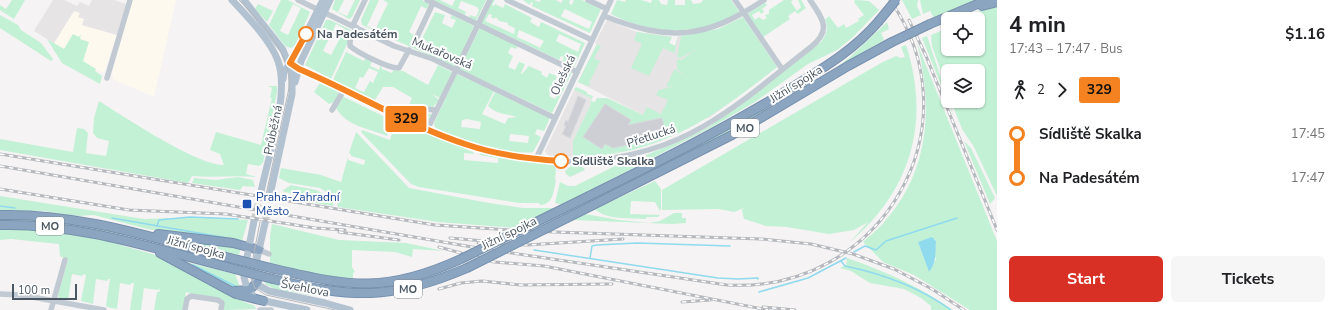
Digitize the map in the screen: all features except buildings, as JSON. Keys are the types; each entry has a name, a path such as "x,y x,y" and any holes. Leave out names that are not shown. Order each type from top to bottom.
{"highway":[{"name":"Jižní spojka","path":"0,215 32,215 66,218 123,230 316,279 348,284 384,283 407,279 433,271 476,253 729,126 829,65 859,43 896,0"},
{"name":"Jižní spojka","path":"0,225 62,228 98,234 273,279 326,291 347,294 382,293 429,283 467,268 732,135 848,66 892,42 930,24 988,0"},
{"path":"962,11 997,2"},
{"path":"123,230 233,243 259,250"},
{"path":"143,245 184,265 262,307"},
{"path":"230,291 248,290 256,281"}],"main road":[{"name":"Průběžná","path":"232,0 271,47 278,60 282,81 280,102 261,192"},
{"path":"244,0 283,50 292,67"},
{"path":"292,67 322,10 323,0"},
{"path":"292,67 299,48 322,10 330,0"},
{"path":"283,50 291,51 299,48"},
{"name":"Průběžná","path":"278,60 292,67"},
{"name":"Průběžná","path":"282,81 292,67"},
{"name":"Průběžná","path":"270,195 292,94 292,67"},
{"path":"247,257 254,221"},
{"path":"257,259 265,223"},
{"path":"244,277 248,290"},
{"name":"Švehlova","path":"256,281 263,288 272,292 350,310"},
{"name":"Švehlova","path":"248,290 262,307 307,310"}],"street":[{"path":"107,78 130,0"},
{"name":"Mukařovská","path":"298,0 322,10 394,46 409,50 456,70 555,118"},
{"path":"365,0 350,41 350,46 379,62 394,68 399,68 409,50"},
{"path":"427,0 577,72"},
{"path":"427,130 490,0"},
{"path":"507,0 592,40"},
{"path":"588,0 607,9"},
{"name":"Olešská","path":"536,159 611,0"},
{"path":"735,0 782,69"},
{"path":"604,16 643,30 671,33 708,29 744,13 764,0"},
{"name":"Přetlucká","path":"292,67 427,130 477,148 536,159 589,161 623,156 662,146 691,133 714,120 816,43 824,32 823,19 810,0"},
{"path":"417,37 433,3"},
{"path":"332,110 344,90"},
{"path":"413,108 436,110"},
{"path":"259,250 269,254"},
{"path":"51,310 65,260"},
{"path":"0,294 22,294 104,310"},
{"path":"185,310 187,299 194,296 218,300 221,303 221,310"},
{"path":"262,307 271,310"}],"shaded area":[{"path":"53,0 64,0 77,6 80,2 89,6 92,0 114,0 126,4 117,35 82,25 84,19 78,17 80,13 74,11 54,43 34,31"},
{"path":"132,0 176,0 154,97 113,79 112,73"},
{"path":"74,11 80,13 85,19 83,25 117,35 104,73 95,70 54,43"},
{"path":"607,20 637,32 672,37 669,43 675,46 678,36 704,33 710,48 743,44 755,35 777,67 709,118 669,120 643,115 578,82"},
{"path":"574,90 591,98 590,106 573,141 573,157 548,156 545,151"}],"green space":[{"path":"12,0 25,0 14,19 0,10 0,5 6,9"},
{"path":"281,0 288,0 310,12 296,44 291,48 285,46 269,25","holes":["293,4 301,8 288,35 280,31"]},
{"path":"335,0 344,0 338,12 347,16 355,0 360,0 352,17 349,19 332,9"},
{"path":"370,0 379,0 367,26 375,30 388,3 383,0 422,0 429,4 427,9 421,6 409,32 414,35 410,43 424,49 427,41 422,39 435,12 445,15 442,23 452,28 456,20 450,18 452,15 474,26 455,67 362,25 361,20"},
{"path":"433,0 440,0 452,6 455,0 486,0 476,21 469,17 470,15 476,17 479,10 477,7 461,1 458,8 466,12 465,15"},
{"path":"492,0 495,0 492,5 494,6 495,4 503,8 505,4 532,18 530,22 539,27 541,22 585,43 574,67 562,62 564,57 561,56 559,60 481,23","holes":["489,14 492,15 491,17 494,19 496,17 499,21 508,23 508,25 515,28 514,34 485,21","519,30 544,41 539,49 539,47 517,37","559,34 581,44 578,52 556,41"]},
{"path":"523,0 534,0 539,2 541,0 556,0 561,3 563,0 570,0 569,3 572,5 574,0 582,0 601,9 590,33 532,6 533,3 531,2 530,5","holes":["565,9 592,22 589,29 561,16"]},
{"path":"617,0 625,2 626,0 641,0 651,3 652,0 659,0 661,4 667,5 668,0 675,0 675,5 685,5 685,0 691,0 693,4 701,3 703,0 731,0 740,13 715,24 699,28 686,30 660,29 635,24 611,14"},
{"path":"784,0 793,0 791,2 797,11 801,7 798,0 801,0 806,8 798,14 795,11 788,16 790,19 763,37 747,14 765,3 767,5 762,9 764,12 761,14 759,11 752,15 755,20 759,17 763,20 767,18 765,15 769,14 769,10"},
{"path":"855,0 869,1 879,10 853,37 837,50 808,64 755,102 712,127 562,205 555,203 560,182 568,186 575,186 617,165 646,157 646,155 683,140 710,126 821,42 827,26 825,20 829,16 838,28 844,24 846,28 859,21 858,19 864,15 854,2"},
{"path":"902,0 918,0 917,6 921,15 912,19"},
{"path":"920,0 974,0 947,12 941,12 941,15 934,18 930,11 923,14"},
{"path":"258,4 273,11 267,22 255,9"},
{"path":"997,4 997,196 974,147 962,129 954,108 985,108 985,64 941,64 941,71 932,46 931,35 941,31 941,56 985,56 985,12 978,12"},
{"path":"0,15 18,25 21,30 41,43 53,59 51,61 0,28"},
{"path":"743,17 777,67 707,118 659,142 632,150 604,155 573,157 573,141 590,106 591,98 574,90 576,87 593,96 591,101 595,102 597,98 607,98 643,115 647,107 661,114 668,100 656,95 659,90 675,86 666,87 674,70 686,77 677,69 677,59 681,60 696,50 680,58 677,57 681,36 718,29"},
{"path":"326,20 330,20 353,31 331,79 305,65","holes":["336,24 345,29 331,55 323,51"]},
{"path":"887,22 889,29 881,33 884,40 833,70 849,58"},
{"path":"480,28 518,46 516,49 511,47 508,53 513,56 508,67 515,70 519,62 525,64 521,73 522,74 529,66 542,72 541,74 547,78 549,73 557,76 549,96 555,99 568,72 562,67 572,72 552,113 459,69"},
{"path":"637,32 672,37 669,43 675,46 678,36 674,56 674,53 663,48 649,76 631,68 642,44 634,40"},
{"path":"73,34 79,37 81,34 80,39 89,42 83,61 96,69 95,71 102,76 100,84 62,63 47,39 64,49"},
{"path":"927,36 941,78 941,85 922,38"},
{"path":"917,43 941,102 941,108 943,108 997,241 997,310 970,310 914,275 883,262 863,242 883,224 900,201 911,181 919,159 924,136 926,114 925,90","holes":["931,238 936,240 934,254 936,259 929,272 918,242"]},
{"path":"597,44 601,46 594,58 600,61 589,83 591,84 587,86 578,82"},
{"path":"906,45 913,73 916,101 915,127 910,153 901,177 888,200 871,222 850,242 868,222 854,230 829,234 787,227 766,226 744,219 742,210 744,208 734,212 719,209 662,210 662,190 881,63 896,56 901,58 905,57 901,47"},
{"path":"346,52 364,61 365,58 372,61 370,66 379,70 381,65 382,69 392,73 393,70 403,71 428,85 438,65 452,72 440,98 432,94 439,100 433,107 412,104 411,107 409,105 412,98 393,87 383,87 375,100 333,80","holes":["369,68 378,72 373,83 370,81 364,92 355,88 360,77 363,78"]},
{"path":"457,74 494,91 482,114 505,124 508,118 517,117 498,112 488,106 495,92 550,118 544,131 537,129 535,134 541,137 533,152 523,153 483,146 455,137 435,127 434,123","holes":["467,119 481,122 480,129 461,127 462,120","510,134 529,136 528,143 509,141"]},
{"path":"320,83 338,91 339,94 334,102 329,104 314,92"},
{"path":"268,86 277,86 277,92 263,163 259,166 248,164 246,174 257,177 192,176 188,183 0,150 0,139 73,152 77,128 84,129 88,133 86,153 106,156 109,141 97,138 93,133 94,118 99,101 179,149 197,158 224,165 220,154 210,150 216,132 261,145 272,98 270,98 272,88"},
{"path":"342,96 391,120 393,117 473,152 474,154 464,153 464,160 498,163 498,158 479,155 482,152 507,157 507,159 535,160 552,165 556,168 556,180 552,197 545,204 540,205 539,203 519,203 419,187 411,184 361,132 362,130 390,140 392,133 389,132 387,136 359,126 346,119 336,108"},
{"path":"763,110 765,111 718,138 655,169"},
{"path":"413,111 432,114 426,124 412,117"},
{"path":"356,132 409,188 523,208 556,208 515,228 438,222 338,207 336,198 320,188 289,183 279,178 281,168 321,175 341,182 348,157 348,160 364,165 365,160 351,156 349,153"},
{"path":"964,141 971,148 995,198 990,204"},
{"path":"571,166 582,166 585,170 570,177 565,171"},
{"path":"238,177 253,180 255,187 243,186 240,190 192,183 194,178 215,180"},
{"path":"655,181 661,189 660,211 655,202 631,201 630,214 660,215 658,217 647,217 645,219 618,218 605,215 595,209"},
{"path":"291,185 316,190 334,199 333,206 295,200 293,194 282,191"},
{"path":"0,196 144,219 203,217 248,220 242,241 147,229 94,215 77,216 44,211 0,210"},
{"path":"674,213 682,213 682,218 686,218 686,223 672,224 573,220 585,214 619,220 649,223 660,221"},
{"path":"0,219 49,220 101,228 125,235 60,224 0,221"},
{"path":"272,224 339,240 406,243 444,251 413,249 412,257 395,252 352,250 352,267 355,272 353,273 353,279 312,274 270,263 270,236"},
{"path":"0,229 70,233 103,240 166,258 243,299 242,301 255,306 256,309 224,310 224,304 186,292 183,310 154,310 157,292 159,292 160,289 144,288 141,310 130,310 134,283 130,285 120,283 117,309 107,307 106,305 110,279 107,281 96,279 93,304 81,301 86,275 84,274 82,276 72,274 68,300 59,299 58,295 68,260 60,256 59,244 11,239 0,240"},
{"path":"180,241 241,247 239,255"},
{"path":"847,258 902,280 953,310 931,310 931,306 921,298 904,289 870,283 851,271 840,268 846,265"},
{"path":"185,262 235,274 241,290 214,279"},
{"path":"265,282 316,294 315,296 275,289 265,284"}],"water":[{"path":"932,237 936,241 935,253 933,265 929,272 918,242"}],"waterway":[{"path":"0,206 15,208"},
{"path":"157,226 159,220 190,217 238,219"},
{"path":"112,218 239,240"},
{"path":"854,252 865,246 876,250 886,241 957,218"},
{"path":"590,258 592,246 597,245 637,243 730,246"},
{"path":"534,250 718,278 758,279"},
{"path":"759,292 808,278 846,258"},
{"path":"841,261 845,266 874,273 901,282 951,310"},
{"path":"193,265 237,287"}],"tunnel":[{"path":"254,221 261,192"},
{"path":"265,223 270,195"}],"tram line":[{"path":"239,0 266,29 274,40 281,51 289,75 289,88 266,195"},
{"path":"253,258 260,222"},
{"path":"251,278 255,288 266,295 335,310"}],"railway":[{"path":"0,166 478,248 727,285 782,281 830,262 869,232 899,194 918,148 924,99 915,49 890,0"},
{"path":"909,20 926,56 997,230"},
{"path":"0,154 435,225 525,231 761,239 811,244 853,254 894,269 932,289 964,310"},
{"path":"0,189 129,210 226,214 315,228 345,230"},
{"path":"339,232 399,240"},
{"path":"450,238 484,241"},
{"path":"478,243 527,245 623,239"},
{"path":"439,247 494,262 544,266 768,310"},
{"path":"439,289 461,283 482,281 521,285 612,284"},
{"path":"682,302 710,300"},
{"path":"763,307 795,310"}],"bus line":[{"name":"329","path":"306,34 290,63 299,69 427,130 469,146 512,156 561,161"}],"place":[{"name":"Na Padesátém","path":"306,34"},
{"name":"Sídliště Skalka","path":"561,161"},
{"name":"Praha-Zahradní Město","path":"247,204"}]}
